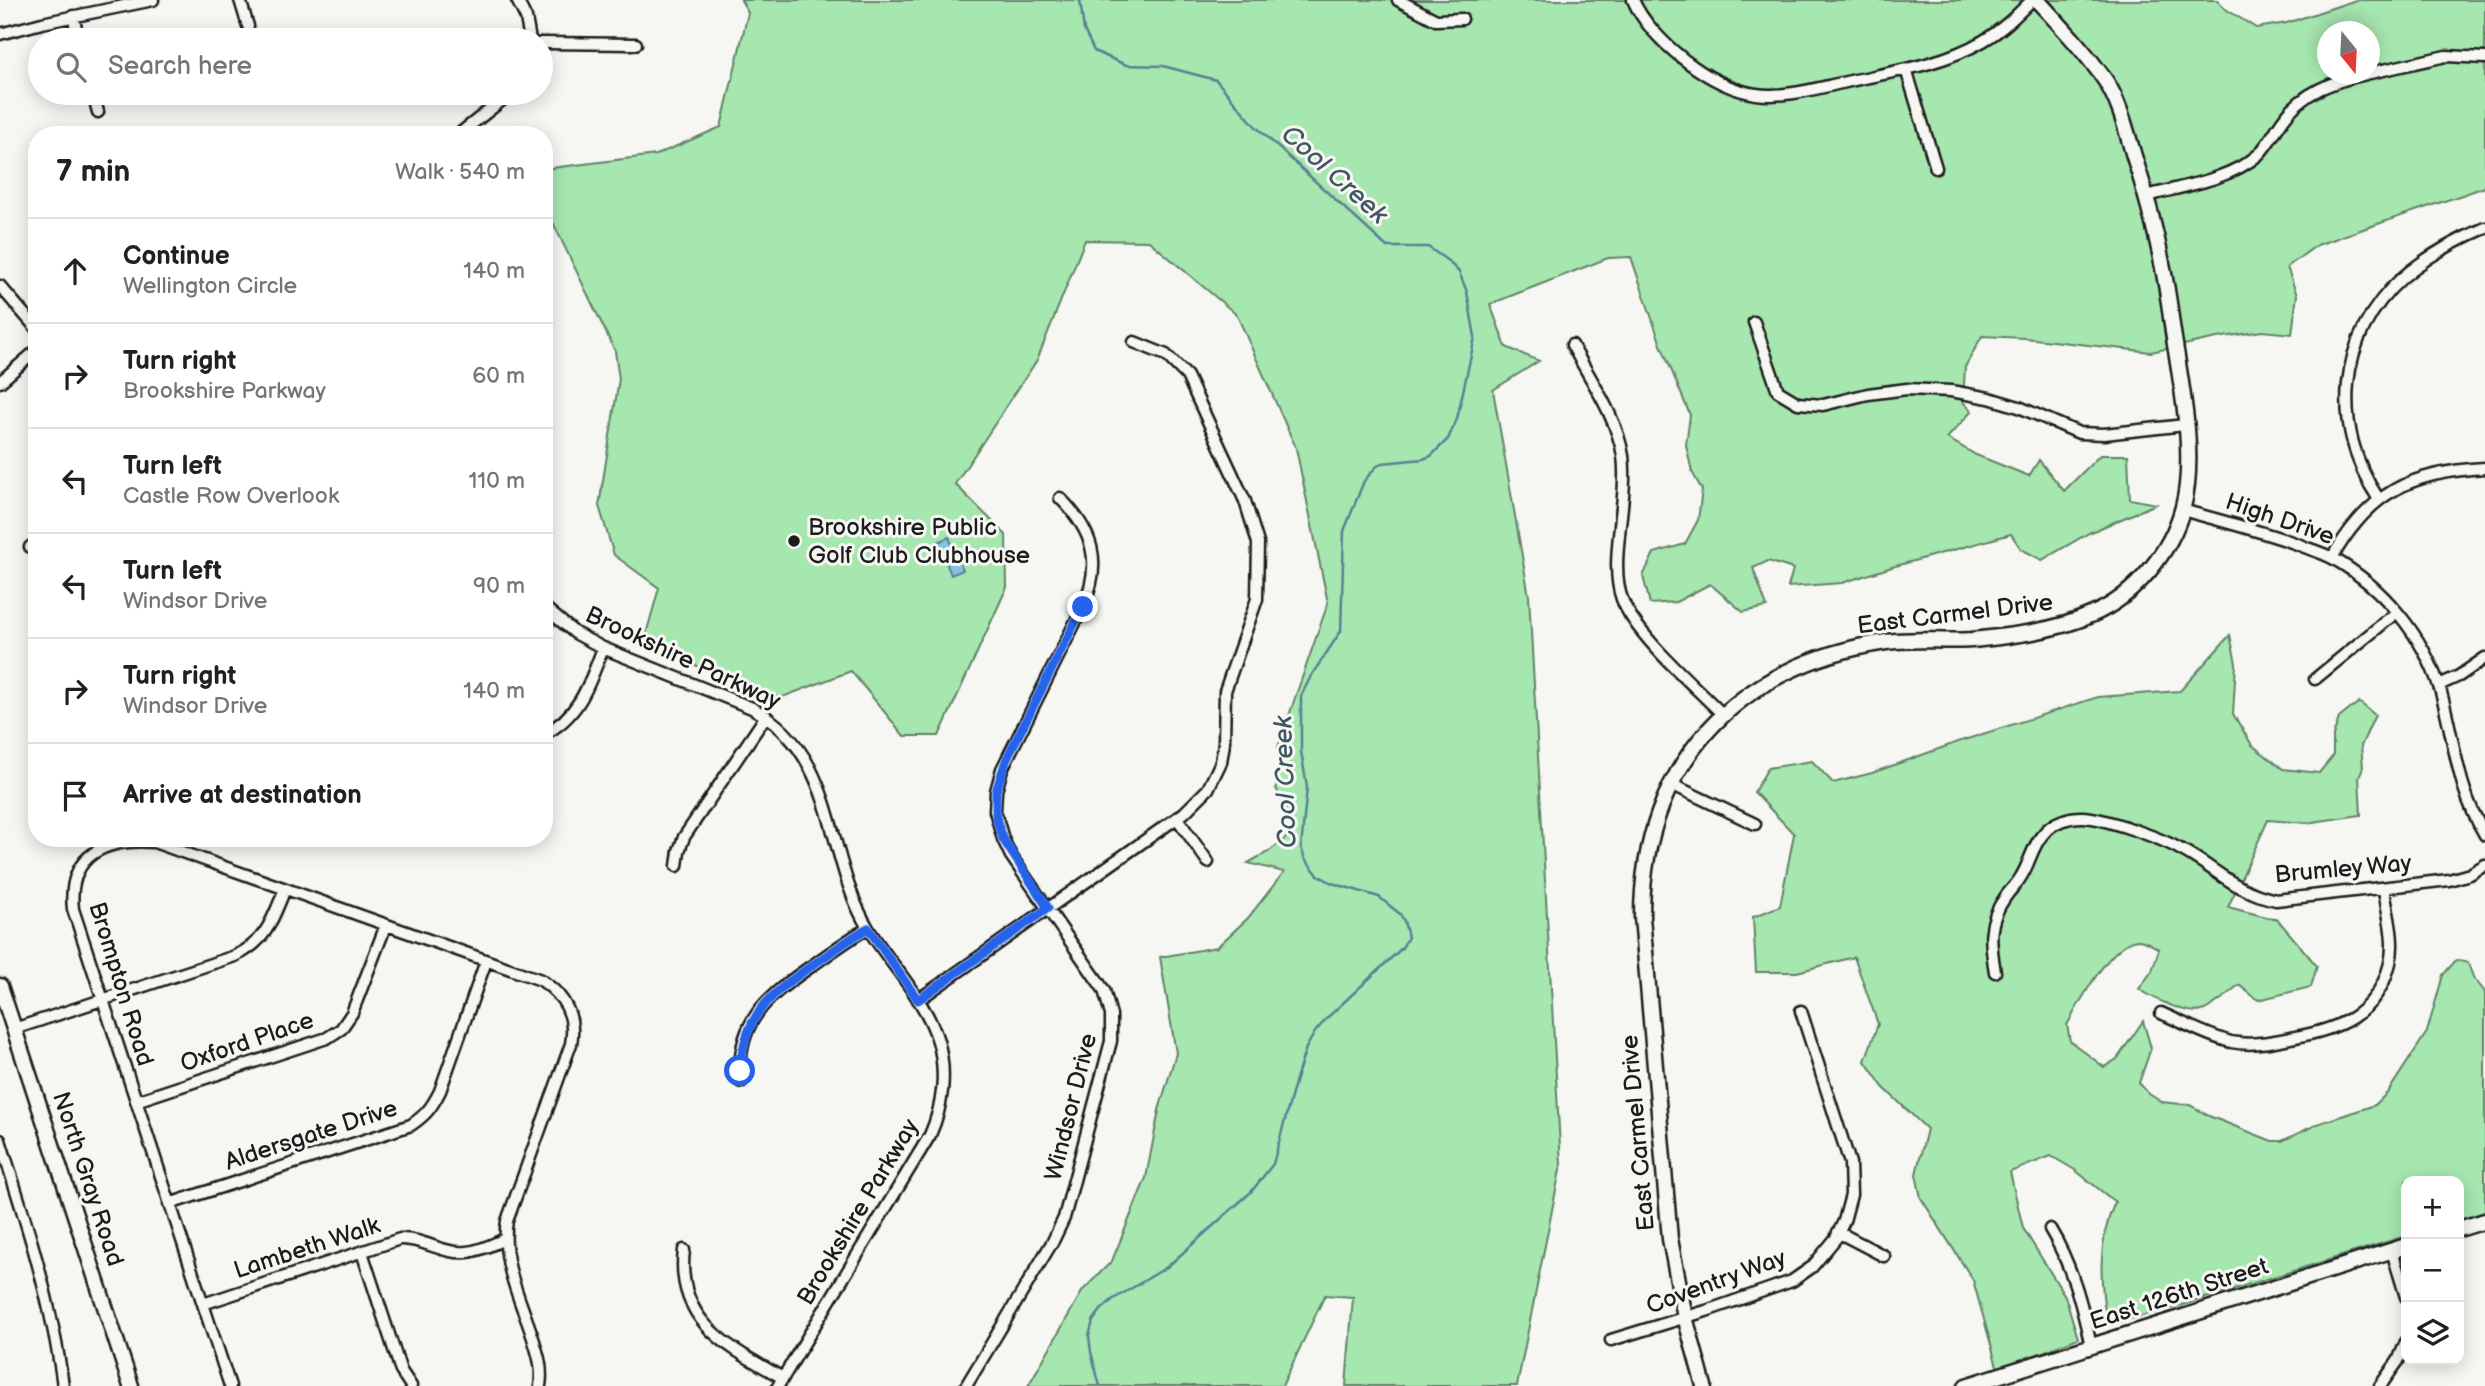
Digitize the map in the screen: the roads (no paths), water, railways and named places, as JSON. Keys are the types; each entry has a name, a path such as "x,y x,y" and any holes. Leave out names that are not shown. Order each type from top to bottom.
{"street":[{"path":"0,34 153,0"},
{"path":"240,0 248,26"},
{"path":"517,0 528,28"},
{"path":"1398,0 1436,20 1462,19"},
{"path":"1633,0 1641,17 1664,42 1704,73 1730,88 1757,94 1789,94 1906,69 1957,54 1983,41 2009,23 2034,0"},
{"name":"East Carmel Drive","path":"1703,1386 1685,1317 1670,1238 1642,917 1642,885 1647,852 1657,817 1671,784 1697,742 1723,715 1754,690 1779,675 1838,653 1889,642 1970,640 2022,633 2073,622 2095,614 2119,599 2142,579 2172,538 2182,510 2188,465 2185,425 2168,292 2147,196 2123,122 2106,82 2073,39 2034,0"},
{"path":"73,16 76,28"},
{"path":"553,43 636,44"},
{"path":"2380,70 2446,57 2485,58"},
{"path":"1906,69 1936,168"},
{"path":"2147,196 2238,169 2258,154 2284,117 2300,101 2318,88 2331,84"},
{"path":"96,105 98,112"},
{"path":"469,126 496,105"},
{"path":"2378,498 2360,467 2348,425 2349,374 2356,345 2363,328 2381,300 2400,279 2444,247 2485,228"},
{"path":"0,286 28,319"},
{"path":"1754,322 1778,391 1798,403 1823,405 1868,394 1906,390 1951,391 2019,407 2079,433 2104,434 2185,425"},
{"path":"918,1000 1177,818 1200,799 1218,771 1224,743 1227,684 1257,599 1258,543 1245,501 1187,376 1166,355 1134,342"},
{"path":"1572,345 1612,421 1623,455 1624,481 1617,572 1621,598 1636,625 1723,715"},
{"path":"0,382 28,358"},
{"path":"2332,558 2358,519 2378,498 2425,477 2485,468"},
{"name":"Windsor Drive","path":"967,1386 975,1367 1053,1241 1064,1218 1111,1041 1111,1015 1104,990 1003,839 996,818 995,802 1002,769 1083,607 1092,583 1093,562 1089,537 1079,518 1060,498"},
{"name":"High Drive","path":"2182,510 2278,538 2332,558 2376,590 2397,612 2415,635 2438,685 2460,780 2485,835"},
{"path":"2315,679 2397,612"},
{"name":"Brookshire Parkway","path":"553,615 575,633 603,648 752,708 766,716 795,743 814,774 855,899 868,928 918,1000 934,1031 943,1067 942,1090 935,1124 781,1382"},
{"path":"553,728 565,721 581,700 603,648"},
{"path":"2438,685 2459,676 2485,657"},
{"path":"677,866 684,837 766,716"},
{"path":"1671,784 1755,824"},
{"name":"Brumley Way","path":"1995,972 1990,942 1993,918 2022,876 2044,832 2067,818 2085,817 2156,837 2181,849 2231,884 2267,898 2287,900 2449,880 2485,866"},
{"path":"1177,818 1208,862"},
{"name":"Brompton Road","path":"104,847 89,856 78,871 72,900 73,909 230,1386"},
{"name":"Brompton Road","path":"168,847 541,981 563,999 571,1014 571,1044 507,1221 505,1239"},
{"path":"2161,1013 2217,1037 2244,1043 2259,1044 2320,1033 2341,1026 2361,1012 2379,991 2390,965 2393,945 2384,888"},
{"path":"14,1029 235,956 253,947 270,925 285,889"},
{"name":"Oxford Place","path":"136,1101 327,1038 341,1029 352,1013 386,925"},
{"path":"741,1082 743,1048 754,1016 765,1002 788,982 868,928"},
{"name":"Aldersgate Drive","path":"170,1204 411,1125 422,1117 430,1109 439,1091 486,961"},
{"name":"North Gray Road","path":"0,986 131,1386"},
{"name":"Coventry Way","path":"1611,1340 1792,1281 1819,1261 1838,1232 1851,1195 1850,1163 1801,1011"},
{"path":"0,1140 37,1258 63,1386"},
{"path":"2464,1227 2485,1221"},
{"path":"2050,1229 2071,1267 2091,1346"},
{"path":"1838,1232 1884,1256"},
{"name":"Lambeth Walk","path":"203,1304 400,1239 410,1238 466,1252 505,1239"},
{"path":"505,1239 506,1256 541,1362 540,1386"},
{"name":"East 126th Street","path":"1966,1386 2399,1248"},
{"path":"684,1250 684,1283 700,1320 719,1339 781,1382"},
{"path":"362,1252 401,1371 411,1386"},
{"path":"2381,1386 2401,1354"}],"water":[{"path":"949,537 963,570 951,575 938,542"}],"waterway":[{"name":"Cool Creek","path":"1080,0 1084,30 1094,51 1126,65 1163,66 1216,80 1256,127 1387,247 1428,247 1448,261 1459,272 1467,292 1475,337 1457,419 1448,439 1431,456 1423,459 1382,463 1364,481 1344,531 1341,631 1301,696 1301,751 1307,787 1301,848 1305,859 1318,875 1332,883 1379,897 1400,914 1408,937 1402,948 1315,1032 1306,1048 1296,1079 1273,1164 1251,1192 1167,1267 1112,1300 1093,1321 1089,1336 1100,1386"}],"place":[{"name":"Brookshire Public Golf Club Clubhouse","path":"794,541"}]}
